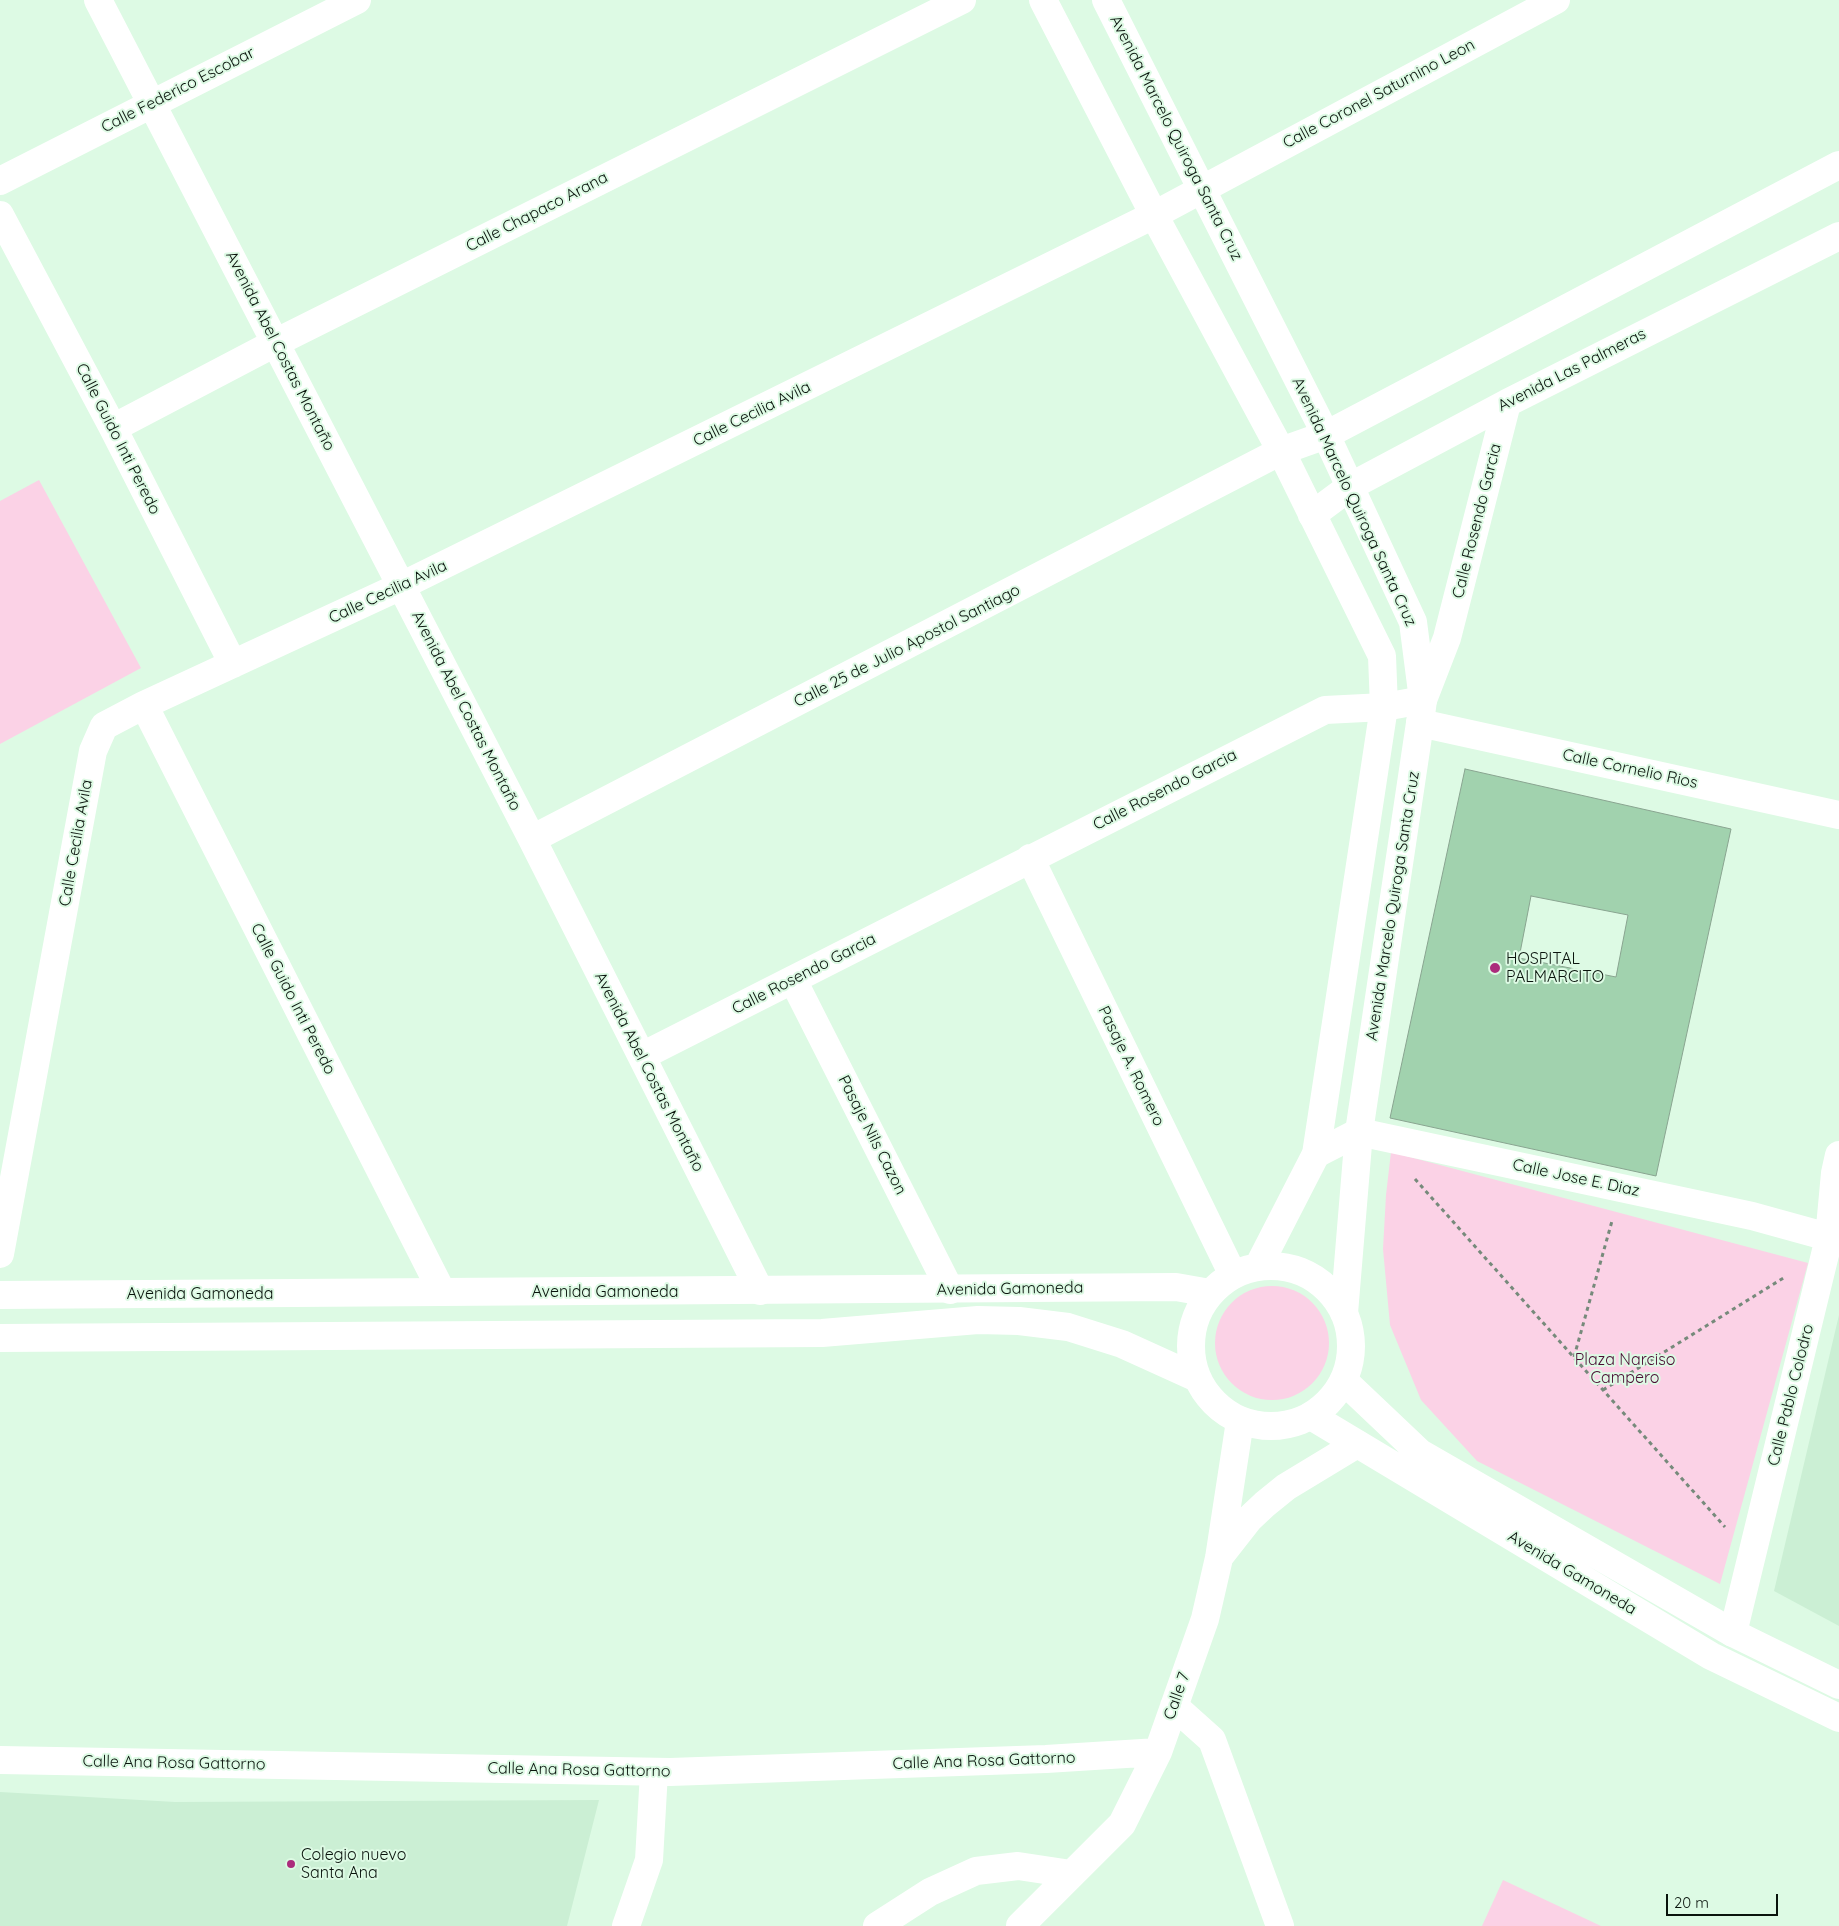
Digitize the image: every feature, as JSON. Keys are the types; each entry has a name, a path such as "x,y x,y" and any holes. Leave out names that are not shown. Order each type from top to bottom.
{"street":[{"name":"Avenida Abel Costas Montaño","path":"98,0 532,840 760,1291"},
{"name":"Calle Federico Escobar","path":"0,181 357,0"},
{"name":"Calle Chapaco Arana","path":"113,428 275,343 962,0"},
{"path":"1043,0 1154,215 1281,451 1382,656 1384,707 1316,1154 1245,1271"},
{"name":"Avenida Marcelo Quiroga Santa Cruz","path":"1106,0 1326,435 1413,622 1421,712 1359,1132 1344,1313"},
{"name":"Calle Coronel Saturnino Leon","path":"1154,215 1556,0"},
{"path":"1326,435 1839,165"},
{"name":"Calle Guido Inti Peredo","path":"0,215 113,428 233,664"},
{"name":"Calle Cecilia Avila","path":"0,1254 93,750 104,726 144,705 401,586 1154,215"},
{"name":"Avenida Las Palmeras","path":"1312,515 1351,486 1507,403 1839,236"},
{"name":"Calle Rosendo Garcia","path":"642,1056 1325,710 1384,707 1421,712 1448,638 1507,403"},
{"name":"Calle 25 de Julio Apostol Santiago","path":"532,840 1281,451 1326,435"},
{"name":"Calle Guido Inti Peredo","path":"144,705 442,1292"},
{"name":"Calle Cornelio Rios","path":"1421,712 1839,815"},
{"name":"Pasaje A. Romero","path":"1030,858 1245,1271"},
{"name":"Pasaje Nils Cazon","path":"794,980 950,1290"},
{"path":"1316,1154 1359,1132"},
{"name":"Calle Jose E. Diaz","path":"1359,1132 1752,1216 1834,1239"},
{"name":"Calle Pablo Colodro","path":"1733,1633 1834,1239 1834,1173 1839,1155"},
{"path":"1284,1266 1308,1275 1330,1291 1344,1313 1350,1335 1351,1358 1344,1381 1330,1401 1311,1416 1288,1425 1264,1426 1240,1420 1222,1410 1208,1395 1197,1378 1192,1356 1191,1334 1198,1312 1210,1293 1220,1283 1245,1271 1284,1266"},
{"name":"Avenida Gamoneda","path":"0,1295 1176,1287 1210,1293"},
{"name":"Avenida Gamoneda","path":"0,1338 822,1333 978,1320 1019,1321 1068,1328 1122,1344 1197,1378"},
{"name":"Avenida Gamoneda","path":"1344,1381 1420,1452 1733,1633 1839,1686"},
{"name":"Avenida Gamoneda","path":"1311,1416 1711,1656 1839,1718"},
{"name":"Calle 7","path":"1020,1926 1122,1824 1158,1752 1205,1619 1220,1558 1240,1420"},
{"path":"1220,1558 1250,1519 1265,1504 1286,1487 1357,1444"},
{"path":"1174,1706 1212,1740 1280,1926"},
{"name":"Calle Ana Rosa Gattorno","path":"0,1760 654,1772 1046,1759 1158,1752"},
{"path":"626,1926 649,1860 654,1772"},
{"path":"877,1926 930,1892 976,1870 1018,1866 1071,1874"}],"path":[{"path":"1411,1174 1727,1530"},
{"path":"1574,1358 1615,1212"},
{"path":"1603,1390 1791,1273"}],"shaded area":[{"path":"1839,1315 1839,1626 1774,1591"},
{"name":"Colegio nuevo Santa Ana","path":"0,1792 175,1802 599,1800 567,1926 0,1926"}],"green space":[{"path":"39,480 141,668 0,744 0,501"},
{"name":"Plaza Narciso Campero","path":"1391,1152 1808,1263 1720,1584 1477,1461 1421,1400 1390,1325 1383,1249"},
{"path":"1272,1286 1294,1290 1313,1302 1325,1321 1329,1343 1325,1365 1313,1384 1294,1396 1272,1400 1250,1396 1231,1384 1219,1365 1215,1343 1219,1321 1231,1302 1250,1290"},
{"path":"1503,1880 1601,1926 1482,1926"}],"building":[{"name":"HOSPITAL PALMARCITO","path":"1465,769 1731,829 1656,1176 1390,1118","holes":["1531,896 1628,915 1616,977 1519,958"]}],"place":[{"name":"HOSPITAL PALMARCITO","path":"1495,968"},
{"name":"Colegio nuevo Santa Ana","path":"291,1864"}]}
